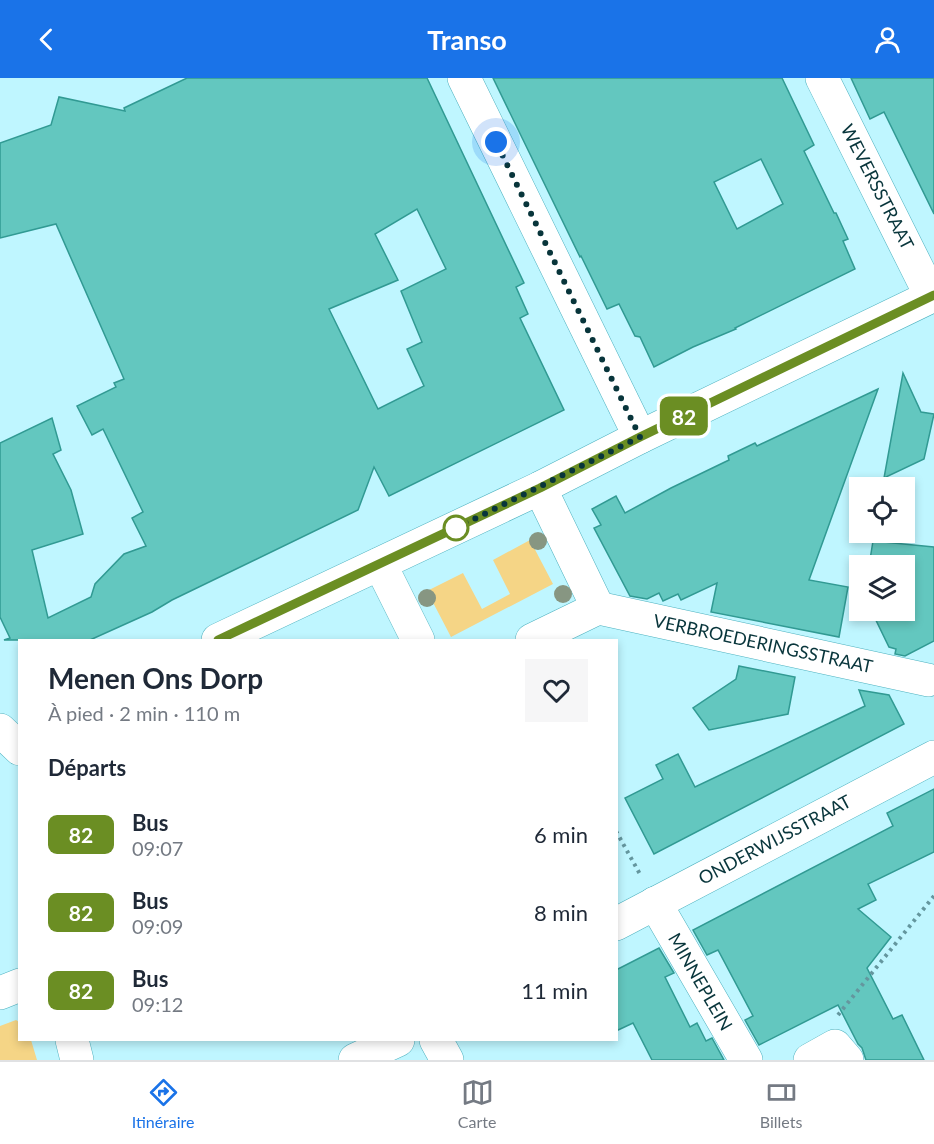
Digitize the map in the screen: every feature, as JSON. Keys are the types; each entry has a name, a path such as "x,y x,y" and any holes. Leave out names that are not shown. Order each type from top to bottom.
{"street":[{"path":"464,78 640,437"},
{"name":"WEVERSSTRAAT","path":"822,78 933,296"},
{"path":"220,639 540,488 640,437 933,296"},
{"path":"534,639 598,608 540,488"},
{"path":"380,564 418,639"},
{"name":"VERBROEDERINGSSTRAAT","path":"598,608 932,683"},
{"path":"0,729 18,747"},
{"name":"ONDERWIJSSTRAAT","path":"618,923 934,757"},
{"name":"MINNEPLEIN","path":"655,903 746,1060"},
{"path":"0,993 18,986"},
{"path":"72,1041 77,1060"},
{"path":"355,1060 396,1041"},
{"path":"437,1041 447,1060"}],"path":[{"path":"618,835 655,903"},
{"path":"831,1056 831,1026 842,1008 934,896"}],"shaded area":[{"path":"530,540 553,584 451,637 427,591 463,573 482,609 510,594 493,560"},
{"path":"18,1021 18,1041 31,1041 37,1060 0,1060 0,1026"}],"building":[{"path":"187,78 427,78 524,283 516,287 528,314 520,318 564,410 389,496 374,467 358,510 172,600 152,612 92,639 4,640 10,638 0,617 0,443 52,418 61,450 53,454 71,490 83,534 32,550 48,618 91,597 95,584 124,554 146,546 132,518 143,512 103,429 92,435 77,406 116,387 114,383 124,379 56,224 0,238 0,143 51,125 59,97 125,111 124,108","holes":["417,209 446,269 401,291 422,342 407,349 424,386 378,409 329,309 398,280 375,234"]},
{"path":"493,78 782,78 814,145 804,151 848,239 843,241 855,269 654,367 640,337 635,336 619,304 607,309","holes":["761,159 783,204 737,229 714,182"]},
{"path":"851,78 934,78 934,214 884,112 870,119"},
{"path":"903,373 921,412 934,414 924,459 884,477"},
{"path":"878,389 809,580 848,587 839,637 711,612 717,583 681,600 678,594 663,601 659,593 647,599 630,596 594,528 601,525 592,509 616,496 625,513 729,460 728,456 755,443 757,446"},
{"path":"873,543 934,547 934,641 905,656 895,654 896,649 889,647 876,621 915,621 915,555 871,555"},
{"path":"739,666 795,677 788,714 709,730 693,708 736,679"},
{"path":"859,690 889,695 904,724 654,854 625,798 663,779 656,765 678,754 695,787 865,706"},
{"path":"934,789 934,852 868,884 876,900 858,909 891,937 867,968 893,1019 902,1015 924,1060 866,1060 862,1048 838,1005 759,1045 745,1020 753,1016 718,950 707,955 693,930 893,826 887,813"},
{"path":"659,948 674,973 665,977 690,1027 697,1023 706,1041 712,1038 724,1060 652,1060 633,1023 618,1030 618,969"}],"bus line":[{"name":"82","path":"220,639 540,488 640,437 934,295"}],"route":[{"path":"456,528 640,437 496,142"}]}
